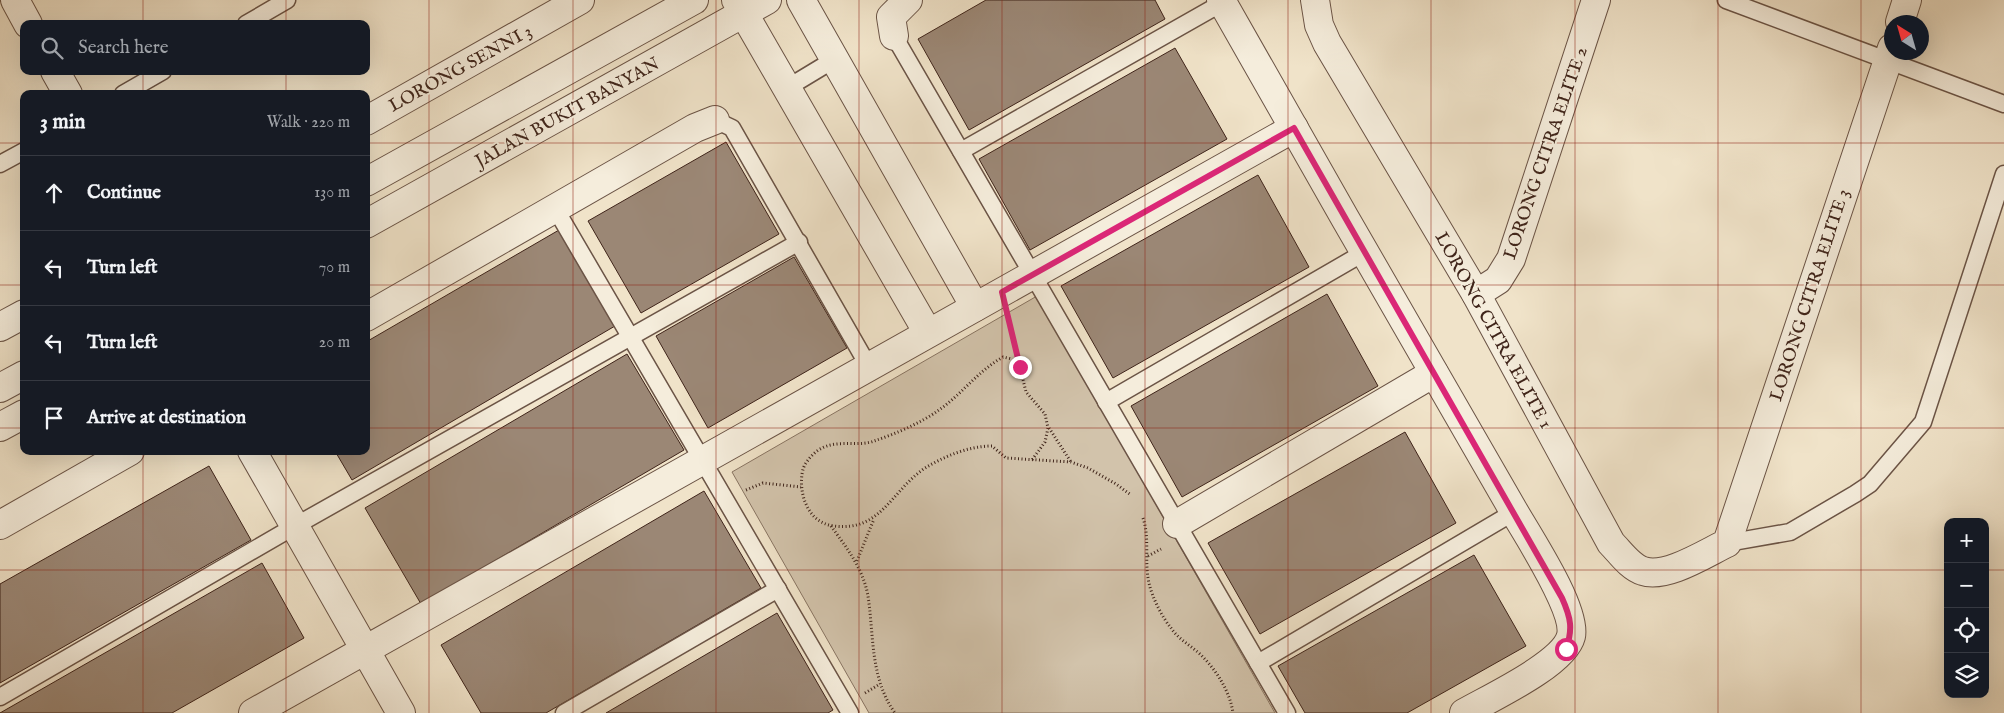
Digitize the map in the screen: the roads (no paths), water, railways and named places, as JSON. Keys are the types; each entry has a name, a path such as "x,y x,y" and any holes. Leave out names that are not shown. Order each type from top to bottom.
{"street":[{"path":"15,0 26,20"},
{"name":"LORONG SENNI 3","path":"370,119 580,0"},
{"name":"JALAN BUKIT BANYAN","path":"370,180 694,0"},
{"name":"JALAN BUKIT BANYAN","path":"370,222 740,7 767,0"},
{"path":"801,0 975,307"},
{"path":"894,36 891,17 908,0"},
{"name":"LORONG CITRA ELITE 1","path":"1314,0 1319,25 1327,43 1476,294 1611,543 1628,561 1644,572 1672,571 1727,543"},
{"name":"LORONG CITRA ELITE 2","path":"1476,294 1498,280 1511,259 1596,0"},
{"path":"1902,15 1907,0"},
{"path":"1222,2 1514,512 1569,613 1571,634 1566,649 1546,666 1464,713"},
{"path":"740,7 928,333"},
{"name":"LORONG CITRA ELITE 3","path":"1727,543 1888,60"},
{"path":"57,75 66,90"},
{"path":"370,314 695,128 715,120"},
{"path":"253,713 1294,128"},
{"path":"0,327 20,316"},
{"path":"1177,524 1434,373"},
{"path":"0,388 20,377"},
{"path":"0,427 20,416"},
{"path":"0,525 123,455"},
{"path":"254,455 401,713"}],"lane":[{"path":"253,20 287,0"},
{"path":"1726,0 1884,52"},
{"path":"961,151 1222,2"},
{"path":"894,36 1287,713"},
{"path":"787,88 835,59"},
{"path":"1904,60 2004,104"},
{"path":"130,90 156,75"},
{"path":"715,120 732,128 869,367"},
{"path":"0,164 20,153"},
{"path":"1727,543 1790,532 1855,494 1870,484 1923,422 2004,174"},
{"path":"555,208 850,713"},
{"path":"0,697 295,526 799,242"},
{"path":"1106,402 1365,252"},
{"path":"1258,663 1514,512"},
{"path":"564,713 778,590"}]}
